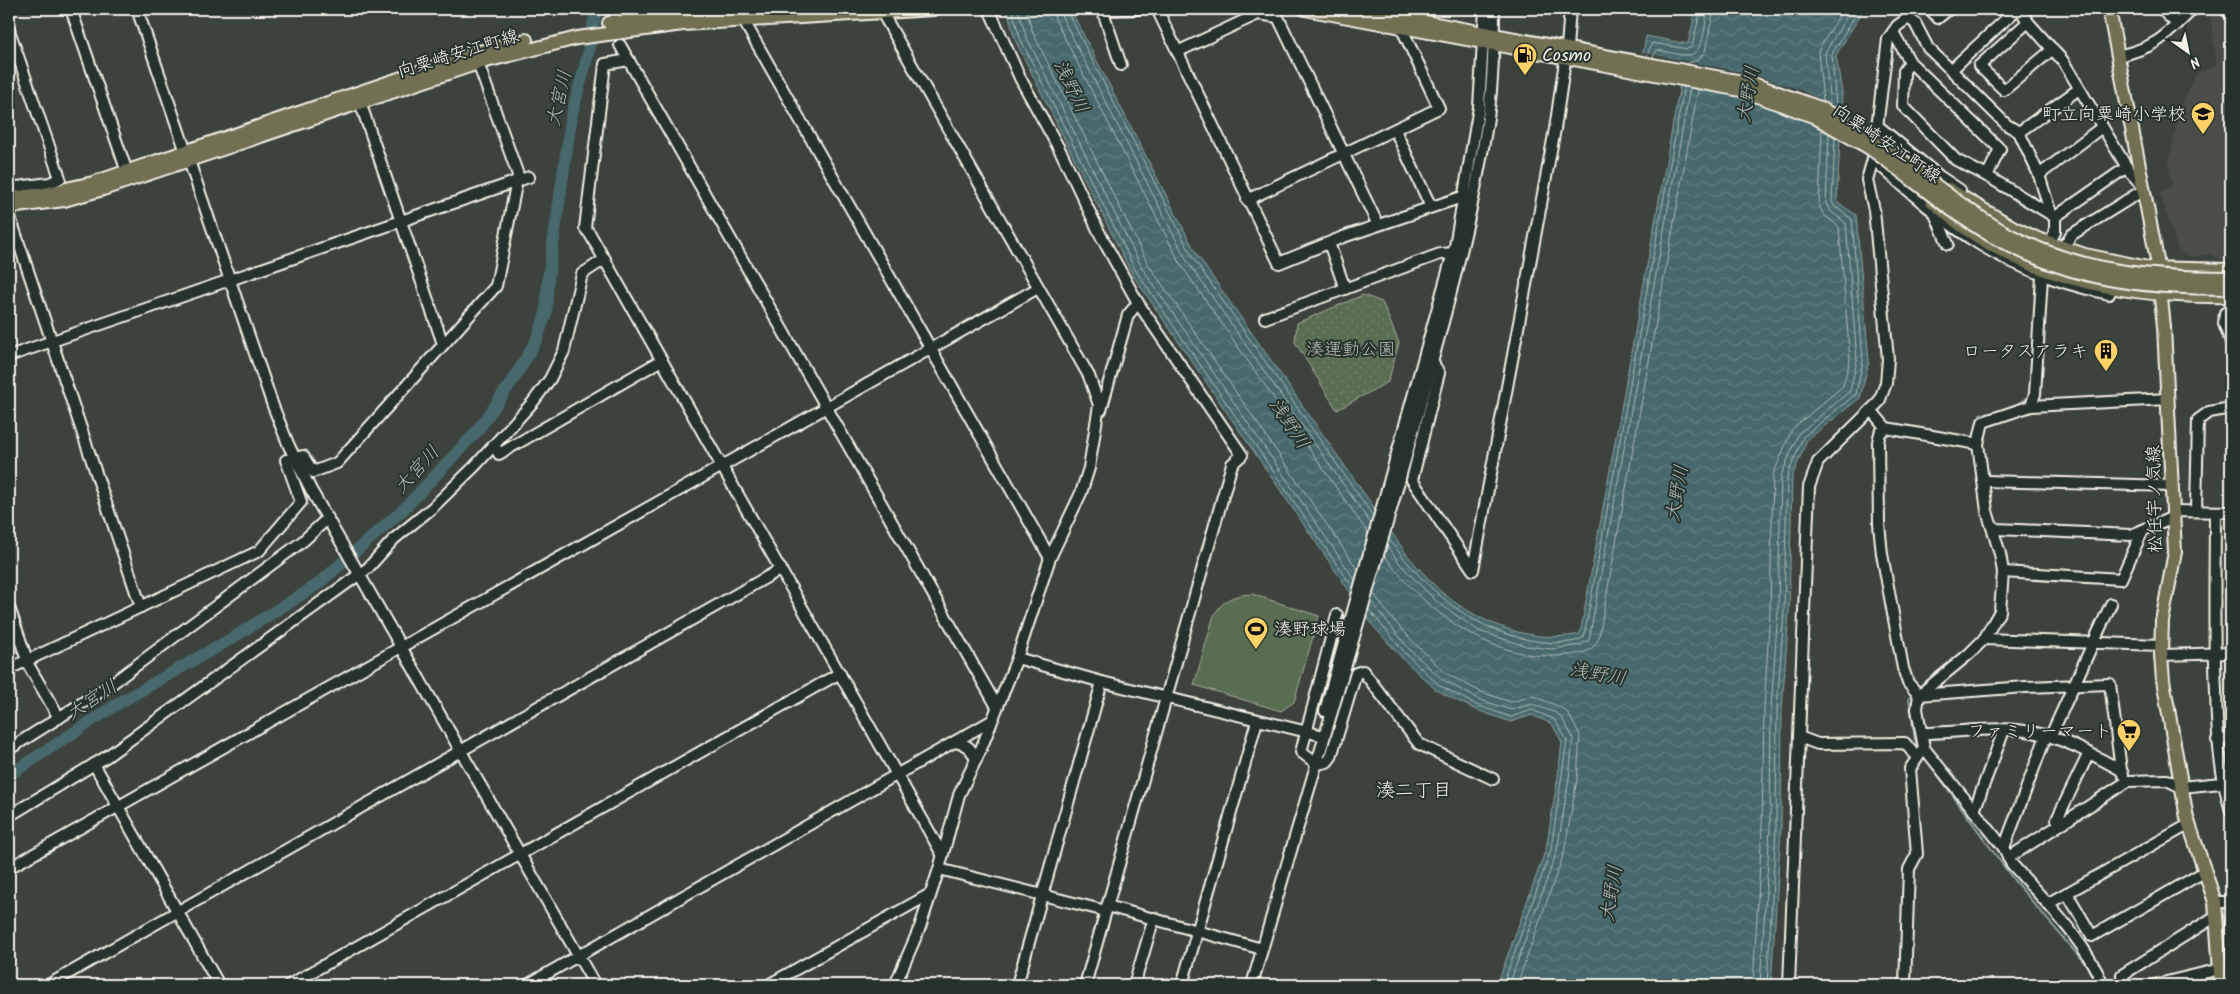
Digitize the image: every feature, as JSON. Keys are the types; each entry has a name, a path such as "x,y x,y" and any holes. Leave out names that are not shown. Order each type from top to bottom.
{"main road":[{"name":"向粟崎安江町線","path":"9,198 25,202 90,193 187,156 475,53 607,28 786,9"},
{"name":"向粟崎安江町線","path":"740,13 933,9"},
{"name":"向粟崎安江町線","path":"1305,9 1396,17"},
{"name":"向粟崎安江町線","path":"1357,9 1489,38 1587,56 1703,82 1772,100 1813,116 1846,133 1907,169 2008,234 2068,259 2097,268 2150,277 2231,278"},
{"name":"松任宇ノ気線","path":"2108,9 2158,268 2168,399 2174,552 2162,621 2161,650 2166,711 2188,825 2215,902 2221,985"},
{"name":"向粟崎安江町線","path":"9,207 187,156 360,102 539,41"},
{"name":"向粟崎安江町線","path":"1907,169 1947,206 1991,236 2050,263 2116,282 2152,286 2231,288"},
{"path":"1907,169 2038,239 2111,261 2158,268 2231,270"},
{"path":"1907,169 1939,212 1969,231 2031,264 2071,278 2112,288 2160,295 2231,296"}],"street":[{"path":"71,9 127,172"},
{"path":"137,9 273,406 294,457 595,985"},
{"path":"989,9 1020,78 1062,154 1101,236 1138,303 1242,455 1232,464 1085,985"},
{"path":"1121,64 1102,10 1138,9"},
{"path":"1157,9 1278,263 1378,225 1469,195"},
{"path":"1485,9 1489,38"},
{"path":"1252,985 1301,812 1355,606 1432,361 1469,195 1487,128 1489,38 1494,9"},
{"path":"1432,361 1439,373 1412,480 1473,570 1555,130 1570,9"},
{"path":"1930,9 1938,18 1949,9"},
{"path":"1953,68 2019,9 2028,22 2053,49 2079,89 2127,167 2143,189 2071,235 2066,243"},
{"path":"2162,9 2177,24"},
{"path":"2118,56 2142,51 2161,41 2193,9"},
{"path":"2224,9 2231,14"},
{"path":"881,10 1097,394 1099,405 1089,468 1081,494 1050,558 1017,658 996,706 976,760 958,796 939,869 920,927 895,985"},
{"path":"740,13 1050,558"},
{"path":"1177,52 1258,14 1276,13 1378,225"},
{"path":"1789,985 1809,487 1818,462 1879,402 1886,383 1888,359 1874,210 1867,180 1873,159 1878,126 1888,40 1897,26 1909,14 1928,48 1953,68 2007,125 2019,132 2040,175 2053,216 2055,232 2052,238"},
{"path":"1247,200 1439,108 1396,17"},
{"path":"2028,22 1979,66 2004,90 2053,49"},
{"path":"9,30 60,178 50,182 9,188"},
{"path":"1893,32 1910,62 2000,149 1986,176"},
{"path":"620,45 996,706"},
{"path":"628,60 605,64 585,228 605,259 942,854"},
{"path":"1910,62 1904,71 1903,106 1956,160 2053,216"},
{"path":"9,669 259,551 301,502 286,460 303,456 313,472 337,462 496,286 518,175 478,63"},
{"path":"2019,132 2079,89"},
{"path":"360,102 443,344"},
{"path":"1878,126 1939,176 2021,226 2066,243 2111,256 2111,261"},
{"path":"2040,175 2102,127"},
{"path":"1395,130 1431,207"},
{"path":"1873,159 1939,212 1961,234 2008,261 2042,276 2072,286 2109,294 2112,288"},
{"path":"2053,216 2127,167"},
{"path":"9,356 529,177"},
{"path":"1939,212 1948,244"},
{"path":"9,214 141,607"},
{"path":"1329,243 1345,289"},
{"path":"1265,318 1440,254 1457,253"},
{"path":"1321,735 1360,615 1386,512 1457,253"},
{"path":"9,816 94,764 358,572 432,508 494,445 550,379 564,351 582,274 605,259"},
{"path":"2031,406 2035,394 2042,276"},
{"path":"9,868 1038,288"},
{"path":"1097,422 1128,315 1138,303"},
{"path":"2231,310 2225,313 2224,318 2231,342"},
{"path":"494,445 499,454 662,360"},
{"path":"1917,693 1969,654 1984,639 2000,611 2003,572 1992,526 1986,511 1984,481 1978,444 1983,422 2031,406 2168,399"},
{"path":"2196,511 2198,420 2209,412 2231,408"},
{"path":"1871,410 1886,428 1978,444"},
{"path":"1886,428 1880,433 1878,442 1879,524 1882,554 1903,668 1908,683 1917,693 1917,709 1922,733 1920,752 1910,769 1917,854 1909,869 1905,985"},
{"path":"1984,481 2172,486"},
{"path":"1992,526 1997,529 2131,535 2142,532 2172,514 2196,511 2231,512"},
{"path":"2216,512 2214,653 2217,740 2231,811"},
{"path":"9,749 106,688 303,541 328,519"},
{"path":"2003,572 2121,579 2142,532"},
{"path":"48,985 781,569"},
{"path":"2006,853 2046,736 2052,733 2111,604"},
{"path":"9,607 27,661 60,718"},
{"path":"1337,615 1301,752 1314,762 1327,762 1331,757 1356,673 1363,671 1420,744 1493,779"},
{"path":"1984,639 2231,653"},
{"path":"1017,658 1102,682 1256,721 1321,735"},
{"path":"289,985 840,673"},
{"path":"1017,985 1102,682"},
{"path":"1917,693 2110,684 2121,770 2128,781"},
{"path":"527,985 991,721"},
{"path":"1182,985 1256,721"},
{"path":"1922,733 2004,730 2046,736 2089,753 2121,770"},
{"path":"1974,811 2004,730"},
{"path":"1799,736 1818,744 1905,743 1920,752 1974,811 2080,944 2094,963 2103,985"},
{"path":"2217,740 2231,739"},
{"path":"955,742 967,746 976,760"},
{"path":"2059,825 2057,819 2089,753"},
{"path":"94,764 220,985"},
{"path":"2006,853 2059,825 2128,781 2167,780 2181,787 2227,783"},
{"path":"2047,904 2188,825"},
{"path":"939,869 1042,896 1154,918 1262,949"},
{"path":"2080,944 2204,872"},
{"path":"2067,892 2092,936"},
{"path":"768,985 930,894"},
{"path":"2215,902 2231,902"},
{"path":"2126,985 2122,975 2216,916"},
{"path":"1134,985 1154,918"},
{"path":"2154,985 2220,969"}],"shaded area":[{"name":"町立向粟崎小学校","path":"2210,12 2222,13 2231,18 2231,261 2222,260 2209,254 2191,257 2178,250 2160,193 2172,186 2169,161 2181,106 2197,73 2217,65"}],"green space":[{"name":"湊運動公園","path":"1363,295 1382,302 1399,343 1388,382 1337,410 1295,342 1297,323"},
{"name":"湊野球場","path":"1252,594 1319,616 1294,702 1281,711 1194,685 1214,615 1221,605 1230,599 1239,595"}],"water":[{"path":"1007,9 1070,9 1197,255 1408,556 1445,595 1476,615 1509,630 1526,634 1562,636 1580,634 1680,85 1642,58 1646,36 1688,44 1696,9 1864,9 1836,55 1842,93 1837,202 1856,215 1869,361 1860,398 1807,440 1792,477 1789,611 1782,709 1781,829 1771,985 1497,985 1546,849 1562,742 1552,724 1532,715 1511,722 1474,709 1436,690 1402,658 1374,627 1132,274 1015,40"}],"pier":[{"path":"1640,52 1751,74 1798,89 1844,110 1843,136 1816,121 1639,57"}],"waterway":[{"name":"大宮川","path":"9,775 119,703 229,640 317,585 404,509 478,430 515,377 537,339 546,313 548,279 572,113 588,55 596,9"},
{"path":"1913,13 1918,20"},
{"path":"1980,419 1980,414 2006,409 2029,396"},
{"path":"1974,448 1976,467"},
{"path":"1945,668 1966,650"},
{"path":"1913,695 1909,698 1915,741 1919,748"},
{"path":"1924,756 2013,879 2087,966 2096,985"}],"place":[{"name":"Cosmo","path":"1525,76"},
{"name":"町立向粟崎小学校","path":"2203,135"},
{"name":"ロータスアラキ","path":"2106,372"},
{"name":"湊野球場","path":"1256,650"},
{"name":"ファミリーマート","path":"2129,752"}],"district":[{"name":"湊二丁目","path":"1414,789"}],"water label":[{"name":"浅野川","path":"1072,86"},
{"name":"大野川","path":"1747,94"},
{"name":"浅野川","path":"1290,423"},
{"name":"大野川","path":"1676,493"},
{"name":"浅野川","path":"1598,673"},
{"name":"大野川","path":"1610,893"}]}
